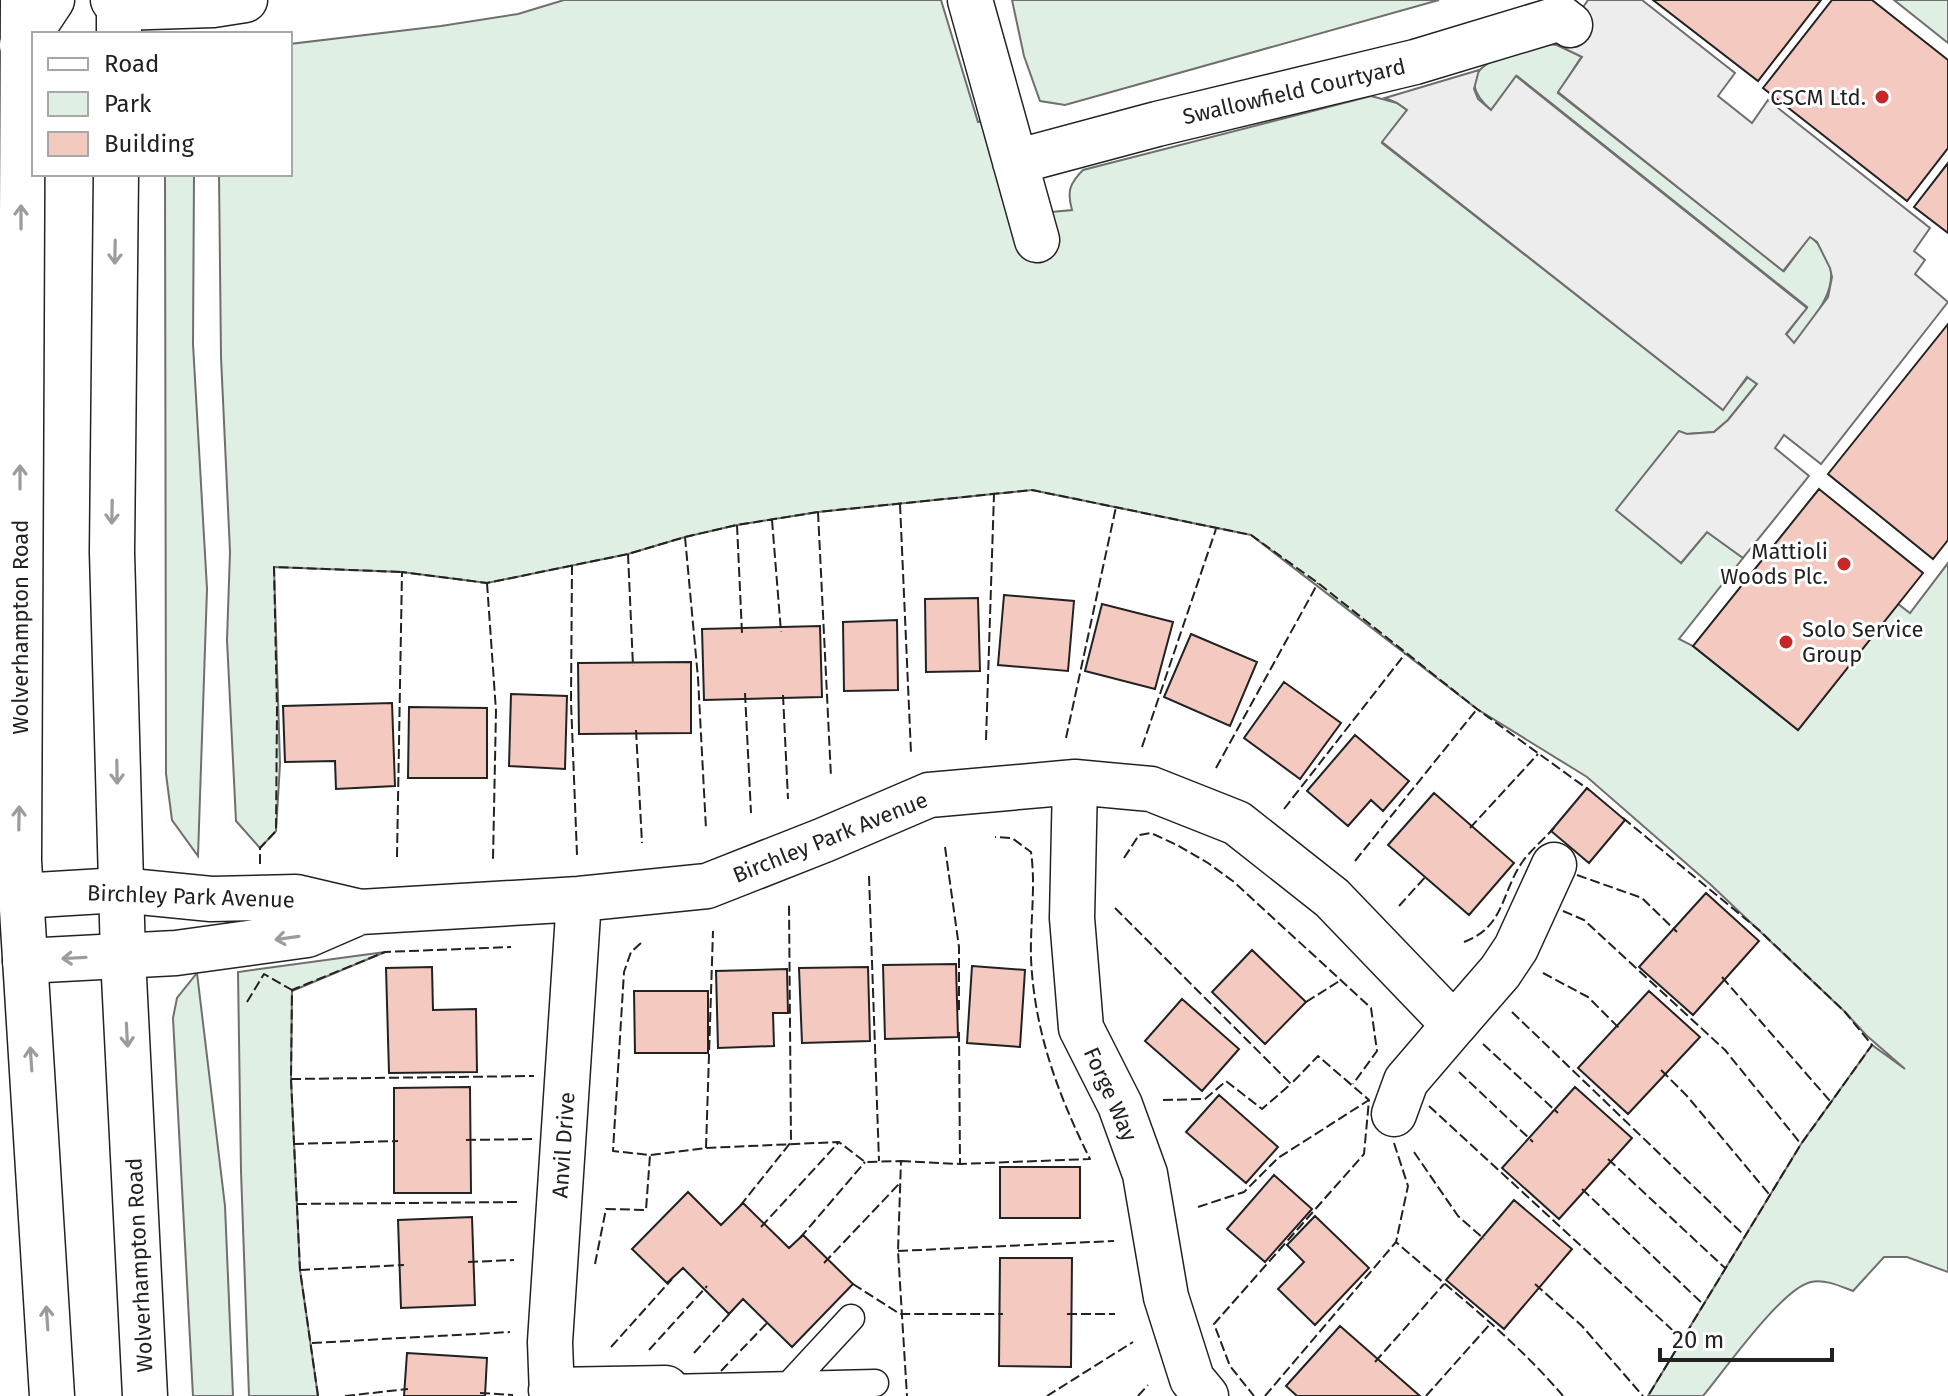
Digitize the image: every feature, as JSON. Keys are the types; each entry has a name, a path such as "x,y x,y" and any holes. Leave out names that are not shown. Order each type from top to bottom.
{"main road":[{"name":"Wolverhampton Road","path":"23,0 10,568 20,896 52,1396"},
{"path":"22,45 52,0"},
{"path":"118,10 213,5 245,0"},
{"path":"970,0 1037,240"},
{"name":"Swallowfield Courtyard","path":"1015,162 1157,124 1415,62 1561,18 1570,25"},
{"name":"Wolverhampton Road","path":"116,176 112,552 120,890 145,1396"},
{"name":"Birchley Park Avenue","path":"20,896 120,890 211,899 296,897 360,912 579,899 707,886 929,795 1075,782 1151,789 1237,823 1332,898 1454,1025"},
{"name":"Forge Way","path":"1075,782 1072,918 1081,1028 1120,1105 1145,1174 1166,1297 1192,1379 1206,1396"},
{"path":"1394,1114 1406,1081 1500,972 1516,948 1554,865"},
{"name":"Anvil Drive","path":"579,899 550,1342 552,1393 666,1388"},
{"name":"Birchley Park Avenue","path":"25,961 176,953 307,935 360,912"}],"lane":[{"path":"788,1389 851,1318"},
{"name":"Anvil Drive","path":"666,1388 788,1389 875,1383"}],"green space":[{"path":"564,0 941,0 978,122 993,119 1019,215 1072,210 1070,188 1083,170 1371,96 1397,103 1407,110 1382,143 1722,409 1748,377 1757,384 1728,420 1714,432 1687,434 1682,562 1707,532 1743,558 1679,639 1693,646 1798,730 1898,604 1910,613 1948,563 1948,1272 1907,1257 1884,1257 1853,1291 1827,1282 1811,1282 1799,1288 1770,1314 1703,1396 1648,1396 1801,1144 1872,1045 1905,1069 1711,885 1587,777 1477,709 1251,535 1032,490 818,512 737,525 628,554 487,583 402,572 274,567 280,764 276,831 260,848 236,821 227,640 230,552 221,357 219,176 292,176 292,44 518,14"},
{"path":"1012,0 1439,0 1065,105 1040,101 1024,56"},
{"path":"1894,0 1948,0 1948,43"},
{"path":"1539,43 1557,45 1582,56 1558,93 1784,271 1810,236 1823,250 1830,264 1828,291 1814,318 1794,343 1786,335 1807,307 1517,76 1491,110 1478,96 1474,83 1477,73 1486,65"},
{"path":"165,176 194,176 193,344 207,589 198,856 172,820 166,774"},
{"path":"385,952 292,991 291,1079 300,1270 318,1396 249,1396 238,972"},
{"path":"197,973 225,1206 233,1396 193,1396 173,1018 177,998"}],"shaded area":[{"path":"1588,0 1642,0 1735,73 1718,96 1752,123 1768,100 1930,228 1914,251 1925,260 1915,274 1948,302 1821,464 1784,435 1775,448 1809,476 1743,558 1707,532 1681,563 1616,510 1679,431 1687,434 1714,432 1728,420 1757,384 1747,377 1723,410 1382,142 1407,110 1385,98 1479,70 1474,89 1478,99 1491,110 1516,76 1807,308 1786,334 1794,343 1828,297 1832,277 1817,242 1810,237 1783,271 1558,92 1582,57 1557,45"}],"building":[{"path":"1653,0 1821,0 1758,81"},
{"path":"1832,0 1872,0 1948,60 1948,148 1907,201 1763,88"},
{"path":"1948,163 1948,233 1914,207"},
{"path":"1948,324 1948,540 1933,559 1828,474"},
{"path":"1819,489 1923,573 1798,730 1693,646"},
{"path":"1004,595 1074,601 1068,671 998,665"},
{"path":"978,598 980,671 926,672 925,599"},
{"path":"1102,604 1173,622 1155,689 1085,671"},
{"path":"897,620 898,690 844,691 843,622"},
{"path":"820,626 822,697 704,700 702,629"},
{"path":"1191,634 1257,662 1230,726 1164,697"},
{"path":"691,662 691,733 579,734 578,663"},
{"path":"1284,682 1341,723 1300,779 1244,738"},
{"path":"511,694 567,696 565,769 509,766"},
{"path":"392,703 395,786 336,789 335,761 285,762 283,706"},
{"path":"409,707 487,708 487,778 408,778"},
{"path":"1355,735 1409,781 1383,811 1371,800 1348,826 1307,791"},
{"path":"1587,788 1625,820 1589,863 1551,831"},
{"path":"1434,793 1514,863 1469,915 1388,845"},
{"path":"1706,893 1759,941 1693,1015 1639,967"},
{"path":"1252,950 1306,1002 1265,1044 1212,992"},
{"path":"956,964 958,1037 885,1039 883,965"},
{"path":"972,966 1025,970 1020,1047 967,1043"},
{"path":"432,967 433,1010 476,1009 477,1072 389,1073 386,968"},
{"path":"868,967 870,1041 802,1043 799,968"},
{"path":"787,969 788,1013 773,1013 774,1046 718,1048 716,971"},
{"path":"634,991 708,991 708,1053 635,1053"},
{"path":"1649,991 1700,1037 1628,1114 1578,1068"},
{"path":"1182,999 1239,1049 1202,1091 1145,1041"},
{"path":"470,1087 471,1193 394,1193 394,1088"},
{"path":"1575,1087 1632,1138 1559,1219 1502,1168"},
{"path":"1219,1095 1278,1147 1246,1183 1186,1132"},
{"path":"1000,1167 1080,1167 1080,1218 1000,1218"},
{"path":"1274,1175 1312,1209 1265,1262 1227,1229"},
{"path":"688,1192 721,1225 743,1203 789,1248 803,1235 853,1284 792,1347 743,1299 729,1314 683,1268 667,1283 632,1249"},
{"path":"1514,1200 1572,1249 1504,1329 1446,1280"},
{"path":"1315,1216 1369,1268 1315,1325 1278,1289 1304,1262 1287,1245"},
{"path":"472,1217 475,1305 401,1308 398,1220"},
{"path":"1000,1258 1072,1258 1071,1367 999,1366"},
{"path":"1340,1326 1420,1396 1297,1396 1286,1386"},
{"path":"407,1353 487,1358 485,1396 404,1396"}],"fence":[{"path":"397,857 402,572 487,583 628,554 737,525 818,512 1032,490 1251,535 1318,583 1477,709 1589,790"},
{"path":"986,740 994,494"},
{"path":"900,504 911,753"},
{"path":"1066,738 1116,507"},
{"path":"818,512 831,777"},
{"path":"772,520 781,632"},
{"path":"737,525 742,633"},
{"path":"1142,747 1216,529"},
{"path":"685,537 698,678 706,829"},
{"path":"628,554 633,666"},
{"path":"572,565 571,702 577,855"},
{"path":"260,864 260,848 276,831 274,567 402,572"},
{"path":"487,583 496,711 493,859"},
{"path":"1216,768 1318,583"},
{"path":"1284,809 1405,654"},
{"path":"745,693 751,813"},
{"path":"783,695 788,799"},
{"path":"1355,861 1477,709"},
{"path":"636,730 642,843"},
{"path":"1470,828 1538,754"},
{"path":"1623,818 1759,930 1845,1012 1872,1045 1801,1144 1648,1396"},
{"path":"1464,942 1477,935 1495,918 1523,861 1554,828"},
{"path":"1124,858 1139,835 1151,833 1208,863 1234,882 1371,1008 1377,1051 1353,1084"},
{"path":"901,1161 960,1164 1090,1159 1058,1086 1037,1011 1031,958 1031,852 1012,838 995,837"},
{"path":"945,847 959,947 959,1012"},
{"path":"1399,906 1427,875"},
{"path":"1577,875 1642,898 1677,932"},
{"path":"869,876 879,1161"},
{"path":"740,1206 791,1142 789,904"},
{"path":"1115,908 1291,1084 1318,1056 1369,1100"},
{"path":"1563,911 1584,920 1725,1050 1801,1144"},
{"path":"706,1148 713,931"},
{"path":"641,943 631,952 624,972 613,1151 650,1155 706,1148 839,1142 865,1162 901,1161 898,1251 907,1396"},
{"path":"318,1396 300,1270 291,1079 292,990 385,952 511,947"},
{"path":"1543,973 1588,997 1619,1028"},
{"path":"247,1002 264,974 292,990"},
{"path":"1722,977 1830,1101"},
{"path":"1306,1002 1341,980"},
{"path":"1512,1012 1744,1235"},
{"path":"959,1032 960,1164"},
{"path":"1483,1044 1558,1113"},
{"path":"1661,1070 1687,1096 1769,1194"},
{"path":"1459,1072 1533,1142"},
{"path":"291,1079 534,1076"},
{"path":"1163,1100 1205,1099 1226,1081 1262,1109 1291,1084"},
{"path":"1198,1207 1244,1192 1278,1158 1369,1100 1364,1154 1214,1324 1230,1366 1254,1396"},
{"path":"1429,1106 1681,1338"},
{"path":"466,1140 534,1139"},
{"path":"294,1144 398,1141"},
{"path":"761,1227 839,1142"},
{"path":"1394,1143 1408,1186 1396,1242"},
{"path":"1414,1152 1458,1216 1484,1239"},
{"path":"595,1264 606,1209 646,1210 650,1155"},
{"path":"1608,1159 1725,1268"},
{"path":"800,1238 865,1162"},
{"path":"824,1263 899,1184"},
{"path":"1582,1189 1704,1305"},
{"path":"297,1204 519,1202"},
{"path":"898,1251 1114,1241"},
{"path":"1265,1396 1396,1242 1504,1335 1563,1396"},
{"path":"468,1262 514,1260"},
{"path":"300,1270 404,1265"},
{"path":"611,1347 672,1279"},
{"path":"853,1284 900,1314 1003,1314"},
{"path":"1375,1362 1444,1284"},
{"path":"1535,1284 1582,1326 1643,1396"},
{"path":"649,1350 707,1286"},
{"path":"694,1353 732,1311"},
{"path":"1067,1314 1115,1314"},
{"path":"721,1371 769,1321"},
{"path":"1426,1396 1491,1323"},
{"path":"312,1343 510,1332"},
{"path":"1047,1396 1133,1342"},
{"path":"1138,1396 1148,1385"},
{"path":"345,1396 408,1389"},
{"path":"480,1393 513,1395"}],"place":[{"name":"CSCM Ltd.","path":"1882,97"},
{"name":"Mattioli Woods Plc.","path":"1844,564"},
{"name":"Solo Service Group","path":"1786,642"}]}
